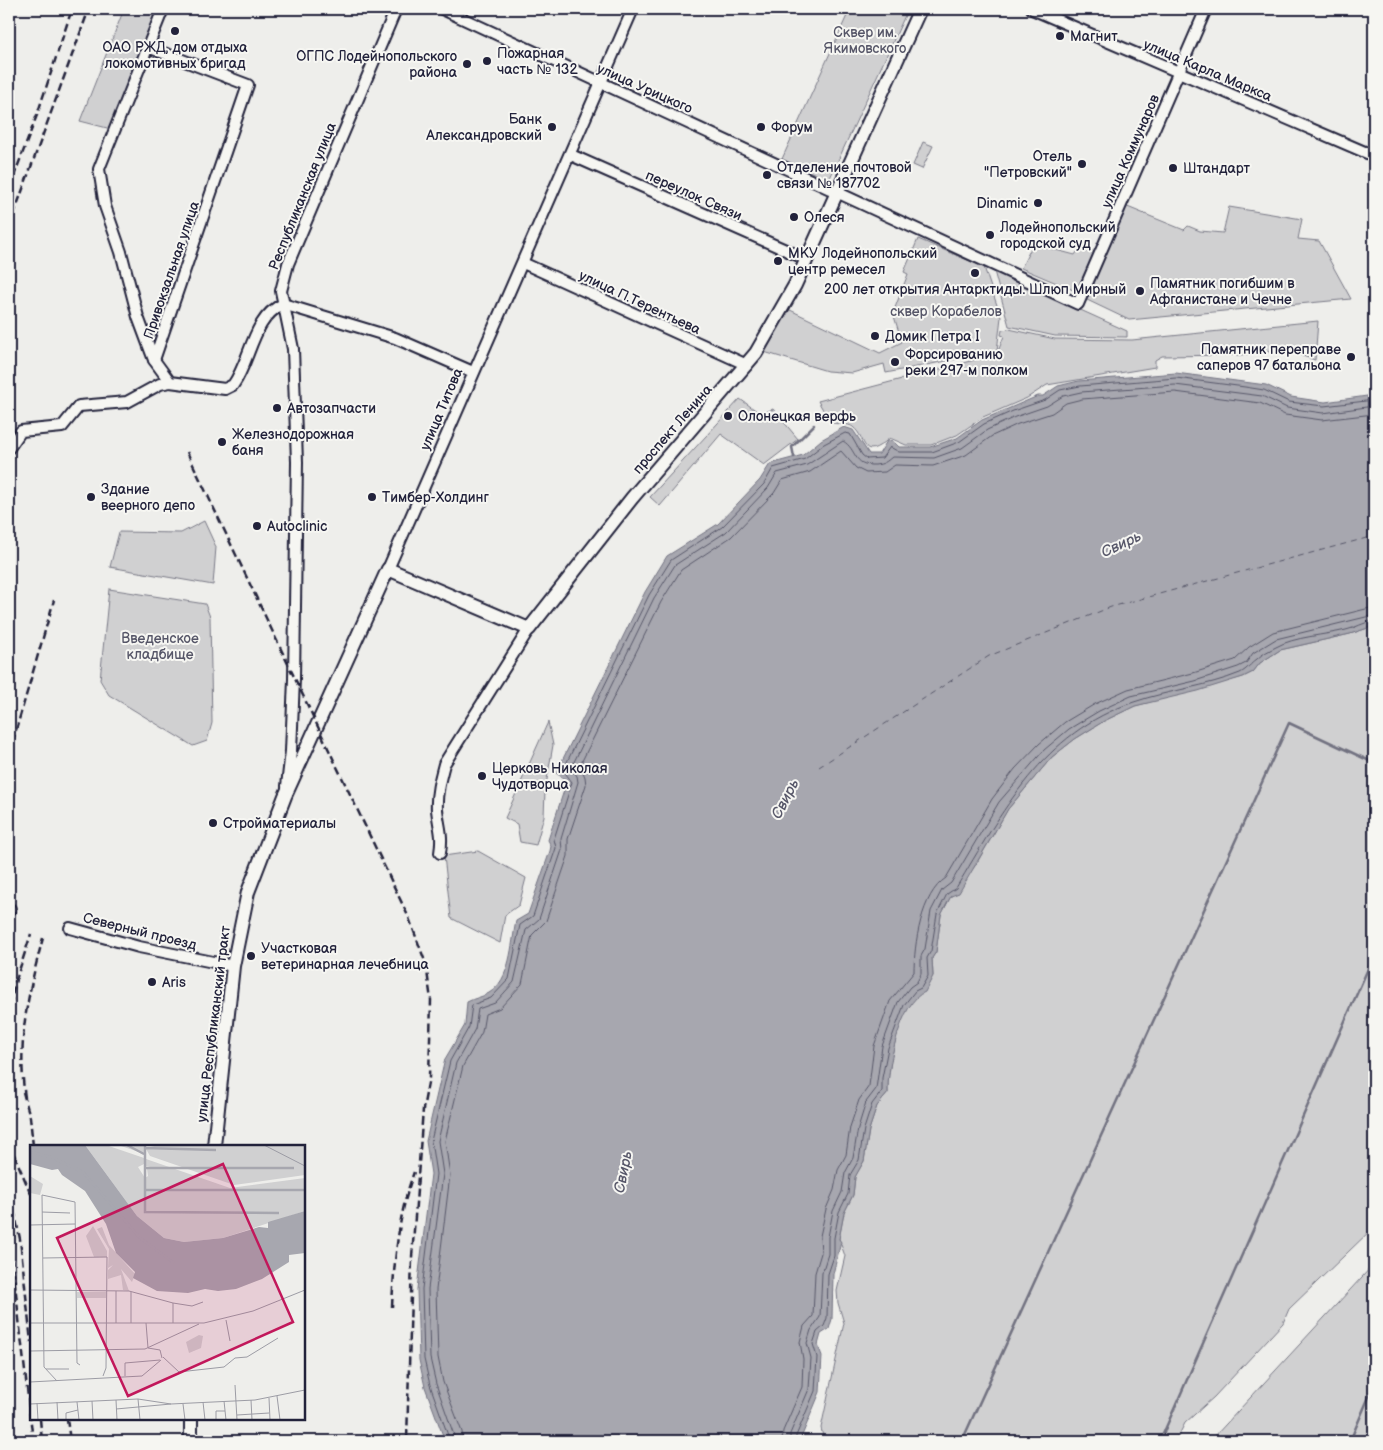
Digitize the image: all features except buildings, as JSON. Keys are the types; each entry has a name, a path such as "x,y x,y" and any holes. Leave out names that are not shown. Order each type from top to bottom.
{"main road":[{"name":"проспект Ленина","path":"528,629 632,498 747,365 785,304 920,9"},
{"path":"388,569 528,629"},
{"name":"улица Титова","path":"275,821 388,569"},
{"name":"улица Республиканский тракт","path":"214,1145 233,966 248,892 275,821"},
{"path":"190,1420 191,1441"}],"street":[{"path":"148,47 164,9"},
{"name":"Республиканская улица","path":"286,796 291,751 297,462 293,348 281,292 288,264 396,9"},
{"name":"улица Урицкого","path":"442,9 838,191 1078,304"},
{"name":"улица Титова","path":"388,569 473,372 571,155 633,9"},
{"name":"улица Карла Маркса","path":"1032,9 1374,156"},
{"name":"улица Коммунаров","path":"1078,304 1206,9"},
{"name":"Привокзальная улица","path":"148,47 248,85 154,360 138,317 121,252 105,206 100,169 148,47"},
{"name":"переулок Связи","path":"571,155 806,259"},
{"name":"улица П.Терентьева","path":"522,263 747,365"},
{"path":"9,448 21,431 62,427 79,406 127,402 160,384 170,382 225,389 233,385 264,318 273,308 283,304 395,338 473,372"},
{"path":"154,360 170,382"},
{"name":"проспект Ленина","path":"440,853 443,836 437,811 438,785 444,764 528,629"},
{"name":"Северный проезд","path":"70,928 140,947 233,966"}],"green space":[{"path":"124,9 163,9 115,130 80,121"},
{"name":"Сквер им. Якимовского","path":"850,9 908,9 829,180 782,159"},
{"path":"923,142 933,146 922,169 913,165"},
{"path":"1125,206 1184,230 1188,226 1200,231 1223,233 1229,207 1302,219 1298,239 1319,241 1351,299 1129,320 1085,299"},
{"name":"сквер Корабелов","path":"918,239 984,267 1001,317 997,351 886,373 884,364 852,373 827,371 764,352 788,309 880,353 902,342 893,313 908,274 904,272"},
{"path":"1033,244 1075,255 1081,246 1097,253 1078,292 1021,268"},
{"path":"994,271 1127,331 1127,337 1055,336 1009,326"},
{"path":"1318,321 1315,360 1284,350 1240,355 1162,356 1155,360 1155,367 1047,385 1027,398 983,417 957,435 931,445 906,445 890,438 874,449 869,449 853,427 830,422 818,401 997,354 1004,336 1001,335 1002,330 1009,329 1055,339 1132,340"},
{"path":"740,399 761,414 773,409 798,439 764,465 721,434 660,506 650,497"},
{"path":"204,521 216,547 213,585 110,567 119,532 181,533"},
{"name":"Введенское кладбище","path":"109,589 205,604 210,617 212,723 207,741 193,746 109,695 100,680"},
{"path":"1374,626 1374,1227 1289,1309 1283,1323 1214,1397 1185,1423 1176,1441 824,1441 821,1428 844,1323 838,1303 837,1291 845,1256 839,1239 844,1213 853,1195 855,1177 864,1161 869,1130 877,1106 888,1093 891,1061 900,1025 908,1007 933,976 932,958 936,952 941,915 951,896 975,866 1008,809 1052,757 1075,739 1104,721 1135,706 1243,677 1253,672 1260,663 1280,650 1350,634"},
{"path":"548,722 553,745 545,791 544,816 536,845 520,842 517,824 505,818"},
{"path":"478,851 526,878 519,905 505,915 500,943 451,918 444,856"},
{"path":"1374,1264 1374,1441 1210,1441 1214,1437"}],"water":[{"name":"Свирь","path":"1176,373 1266,385 1291,397 1325,402 1374,395 1374,626 1350,634 1280,650 1260,663 1253,672 1243,677 1198,691 1135,706 1104,721 1075,739 1052,757 1008,809 959,893 951,896 941,915 936,952 932,958 933,976 925,992 916,998 909,1008 897,1037 890,1068 888,1093 877,1106 869,1130 864,1161 855,1177 853,1195 844,1213 839,1239 841,1242 833,1274 832,1319 829,1329 821,1334 818,1345 822,1356 820,1392 801,1441 445,1441 425,1387 419,1360 417,1289 431,1174 426,1141 445,1059 465,1025 467,1002 489,993 502,980 506,971 516,921 528,914 550,851 551,846 548,840 567,781 556,773 645,592 667,556 718,524 760,480 770,464 803,455 821,440 844,427 853,430 869,454 879,454 887,441 892,440 899,447 930,447 957,438 982,420 1038,396 1043,396 1058,386 1079,381"}],"waterway":[{"path":"794,457 792,447 814,425"},
{"path":"962,1441 1289,723 1374,763"},
{"path":"1160,1441 1374,955"},
{"path":"1350,1441 1374,1385"}],"ferry route":[{"path":"819,767 989,656 1111,607 1374,536"}],"railway":[{"path":"9,189 37,115 72,9"},
{"path":"9,227 89,9"},
{"path":"187,452 409,918 426,964 431,1000 429,1078 423,1109 412,1257 407,1441"},
{"path":"9,754 54,600"},
{"path":"12,1054 10,1007 15,983 31,934"},
{"path":"25,1098 22,1057 25,1017 43,938"},
{"path":"23,1092 30,1117 33,1145"},
{"path":"9,1143 30,1192"},
{"path":"392,1307 398,1239 404,1205 414,1172"},
{"path":"9,1186 20,1239 30,1333"},
{"path":"9,1232 30,1415"},
{"path":"9,1413 12,1441"},
{"path":"31,1420 33,1441"},
{"path":"40,1420 42,1441"},
{"path":"67,1420 70,1441"}],"place":[{"name":"ОАО РЖД, дом отдыха локомотивных бригад","path":"175,31"},
{"name":"Магнит","path":"1060,36"},
{"name":"Пожарная часть № 132","path":"487,61"},
{"name":"ОГПС Лодейнопольского района","path":"467,64"},
{"name":"Банк Александровский","path":"552,127"},
{"name":"Форум","path":"761,127"},
{"name":"Отель \"Петровский\"","path":"1082,164"},
{"name":"Штандарт","path":"1173,168"},
{"name":"Отделение почтовой связи № 187702","path":"767,175"},
{"name":"Dinamic","path":"1038,203"},
{"name":"Олеся","path":"794,217"},
{"name":"Лодейнопольский городской суд","path":"990,235"},
{"name":"МКУ Лодейнопольский центр ремесел","path":"778,261"},
{"name":"200 лет открытия Антарктиды. Шлюп Мирный","path":"975,273"},
{"name":"Памятник погибшим в Афганистане и Чечне","path":"1140,291"},
{"name":"Домик Петра I","path":"875,336"},
{"name":"Памятник переправе саперов 97 батальона","path":"1351,357"},
{"name":"Форсированию реки 297-м полком","path":"895,362"},
{"name":"Автозапчасти","path":"277,408"},
{"name":"Олонецкая верфь","path":"728,416"},
{"name":"Железнодорожная баня","path":"222,442"},
{"name":"Здание веерного депо","path":"91,497"},
{"name":"Тимбер-Холдинг","path":"372,497"},
{"name":"Autoclinic","path":"257,526"},
{"name":"Церковь Николая Чудотворца","path":"482,776"},
{"name":"Стройматериалы","path":"213,823"},
{"name":"Участковая ветеринарная лечебница","path":"251,956"},
{"name":"Aris","path":"152,982"}]}
